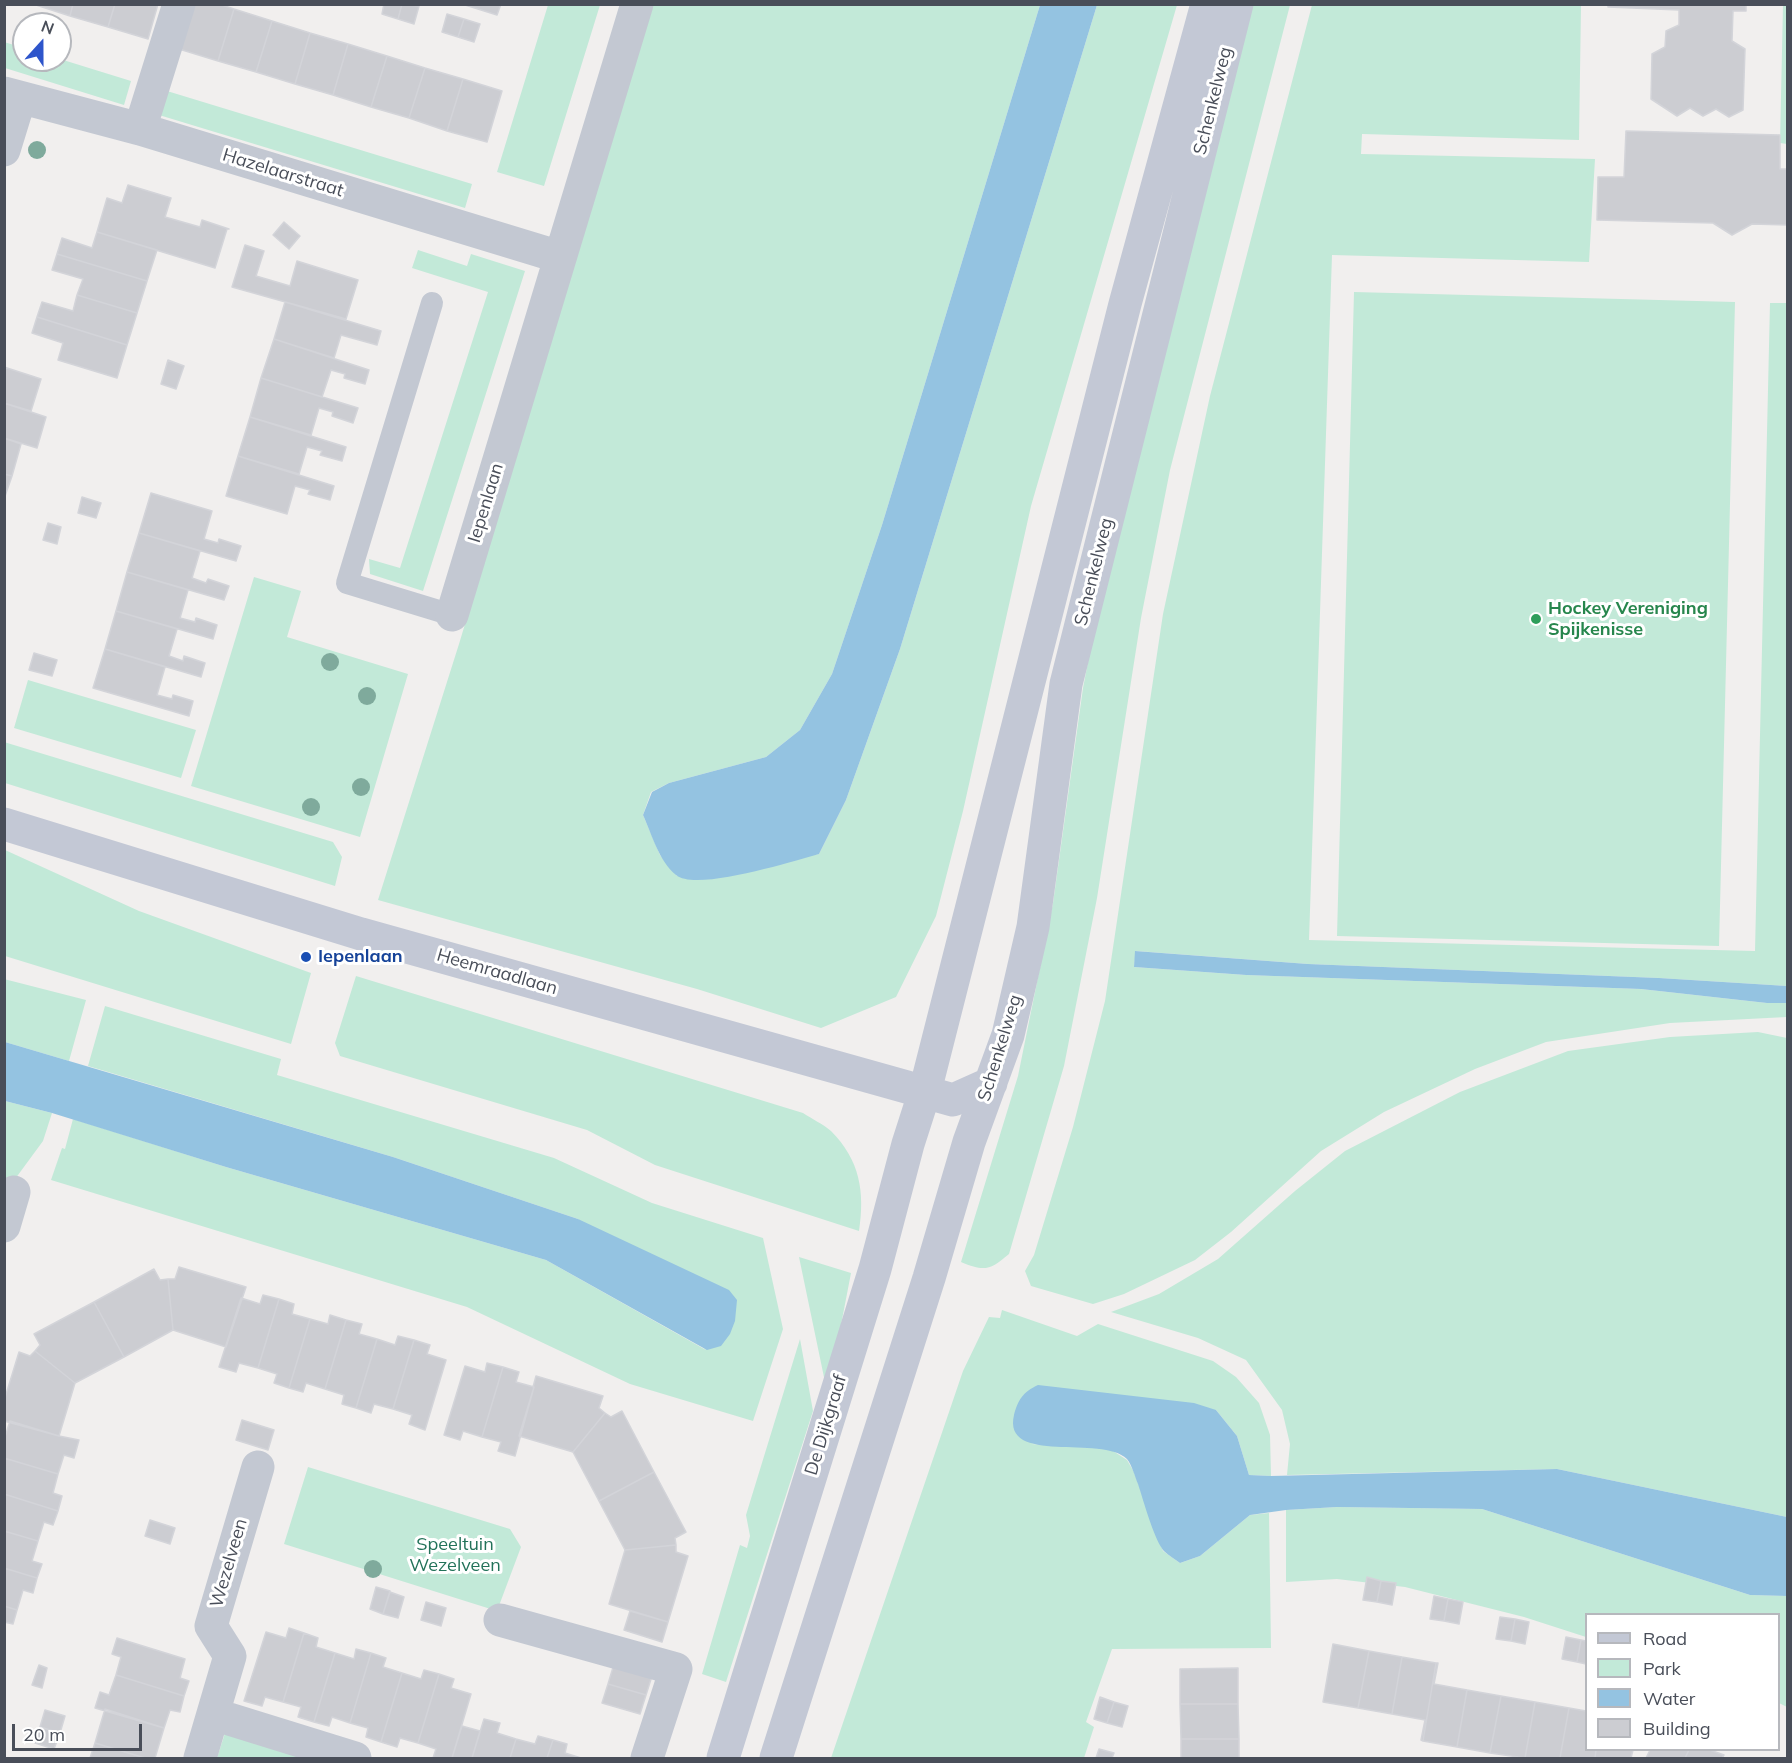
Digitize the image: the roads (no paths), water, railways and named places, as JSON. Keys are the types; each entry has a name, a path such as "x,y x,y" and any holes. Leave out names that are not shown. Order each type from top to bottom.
{"main road":[{"name":"Schenkelweg","path":"939,1095 1125,304 1207,4"},
{"name":"Schenkelweg","path":"969,1142 1008,1035 1033,927 1066,684 1237,4"},
{"name":"Heemraadlaan","path":"4,824 361,934 939,1095"},
{"path":"776,1758 923,1296 969,1142 939,1095 991,1083"},
{"name":"De Dijkgraaf","path":"723,1758 875,1269 908,1144 939,1095"}],"street":[{"path":"140,129 179,4"},
{"name":"Iepenlaan","path":"452,615 637,4"},
{"path":"4,150 12,96"},
{"name":"Hazelaarstraat","path":"12,96 140,129 560,257"},
{"path":"4,1226 14,1192"},
{"name":"Wezelveen","path":"200,1758 230,1656 211,1626 258,1467"},
{"path":"500,1620 676,1669 647,1758"},
{"path":"213,1714 355,1758"}],"lane":[{"name":"Iepenlaan","path":"432,303 347,583 452,615"}],"water":[{"path":"1040,5 1097,5 900,649 846,800 819,854 723,878 687,879 676,875 660,855 643,815 652,792 669,783 766,757 800,730 832,674 882,525"},
{"path":"1135,951 1308,964 1659,978 1787,986 1787,1003 1767,1003 1641,989 1246,975 1134,967"},
{"path":"5,1042 393,1157 578,1219 729,1290 737,1300 735,1321 730,1334 721,1346 707,1350 546,1260 5,1101"},
{"path":"1038,1385 1194,1403 1216,1410 1237,1436 1249,1475 1557,1469 1787,1517 1787,1596 1750,1595 1482,1509 1337,1507 1250,1515 1200,1556 1180,1563 1165,1552 1157,1540 1127,1459 1114,1452 1097,1449 1038,1445 1023,1440 1014,1431 1014,1415 1019,1401 1028,1391"}],"place":[{"name":"Hockey Vereniging Spijkenisse","path":"1536,619"},
{"name":"Iepenlaan","path":"306,957"}],"park label":[{"name":"Speeltuin Wezelveen","path":"455,1555"}]}
